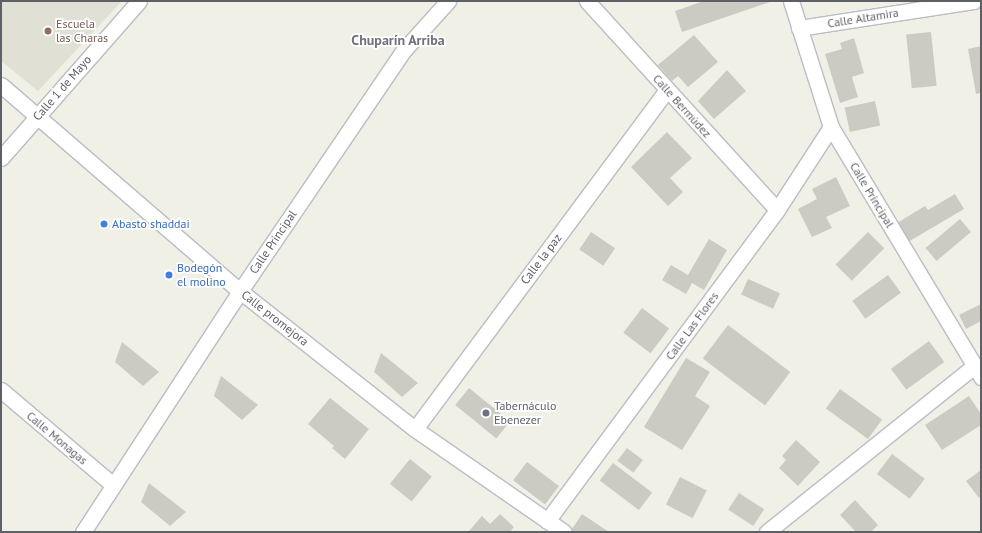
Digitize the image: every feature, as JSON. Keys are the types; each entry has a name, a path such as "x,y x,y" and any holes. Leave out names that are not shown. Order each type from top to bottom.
{"street":[{"name":"Calle 1 de Mayo","path":"1,158 139,1"},
{"name":"Calle Principal","path":"83,532 240,291 404,50 448,1"},
{"name":"Calle Bermúdez","path":"587,1 777,210"},
{"name":"Calle Principal","path":"790,1 831,127 978,372"},
{"name":"Calle Altamira","path":"799,28 974,1"},
{"name":"Calle promejora","path":"1,85 240,291 415,429 564,532"},
{"name":"Calle la paz","path":"415,429 667,90"},
{"name":"Calle Las Flores","path":"548,521 777,210 831,127"},
{"path":"767,532 978,372"},
{"name":"Calle Monagas","path":"1,390 113,485"}],"shaded area":[{"name":"Escuela las Charas","path":"1,1 122,1 38,91 1,61"}],"building":[{"path":"704,1 773,1 682,32 675,11"},
{"path":"931,32 937,86 912,88 906,35"},
{"path":"694,35 718,62 688,87 678,76 672,81 658,65"},
{"path":"854,38 864,73 852,77 858,97 840,103 825,54 842,49 840,43"},
{"path":"981,46 981,93 976,94 968,49"},
{"path":"727,70 746,91 714,119 698,101"},
{"path":"875,101 880,125 850,132 845,107"},
{"path":"667,132 692,158 670,178 683,192 668,206 631,167"},
{"path":"836,177 850,206 826,217 832,228 812,237 798,209 817,199 812,189"},
{"path":"955,194 964,209 908,242 897,223 925,206 928,210"},
{"path":"960,219 971,232 936,261 926,248"},
{"path":"591,232 615,248 603,266 579,249"},
{"path":"868,232 884,248 852,281 835,265"},
{"path":"709,239 727,250 704,290 692,283 686,294 662,280 671,265 688,275"},
{"path":"888,275 901,293 865,319 852,301"},
{"path":"748,279 780,293 773,309 741,295"},
{"path":"981,304 981,321 966,329 959,315"},
{"path":"642,308 669,328 650,353 623,333"},
{"path":"728,325 790,372 765,405 703,359"},
{"path":"929,341 944,362 906,390 891,369"},
{"path":"122,342 159,372 143,386 115,362"},
{"path":"381,353 418,383 402,397 374,372"},
{"path":"686,358 710,372 695,396 710,406 682,450 644,427"},
{"path":"221,376 258,405 242,420 214,396"},
{"path":"469,388 510,421 496,438 455,405"},
{"path":"840,389 882,420 868,439 826,408"},
{"path":"969,396 981,414 981,425 942,450 925,425"},
{"path":"330,398 369,429 345,459 332,448 334,446 308,424"},
{"path":"796,440 820,462 798,486 779,468 786,460 782,456"},
{"path":"627,448 643,460 633,473 617,461"},
{"path":"892,454 925,479 910,499 877,474"},
{"path":"410,459 432,477 412,501 390,484"},
{"path":"527,462 559,486 545,504 513,480"},
{"path":"613,463 652,492 639,510 600,481"},
{"path":"981,470 981,496 979,498 966,481"},
{"path":"680,477 707,491 693,518 666,505"},
{"path":"149,483 186,512 170,526 141,502"},
{"path":"739,493 764,509 753,526 728,510"},
{"path":"855,500 878,525 871,532 856,532 840,515"},
{"path":"500,514 514,527 510,532 468,532 482,516 490,524"},
{"path":"582,514 609,532 570,532"}],"place":[{"name":"Escuela las Charas","path":"48,31"},
{"name":"Abasto shaddai","path":"104,224"},
{"name":"Bodegón el molino","path":"169,275"},
{"name":"Tabernáculo Ebenezer","path":"486,413"}],"district":[{"name":"Chuparín Arriba","path":"398,40"}]}
